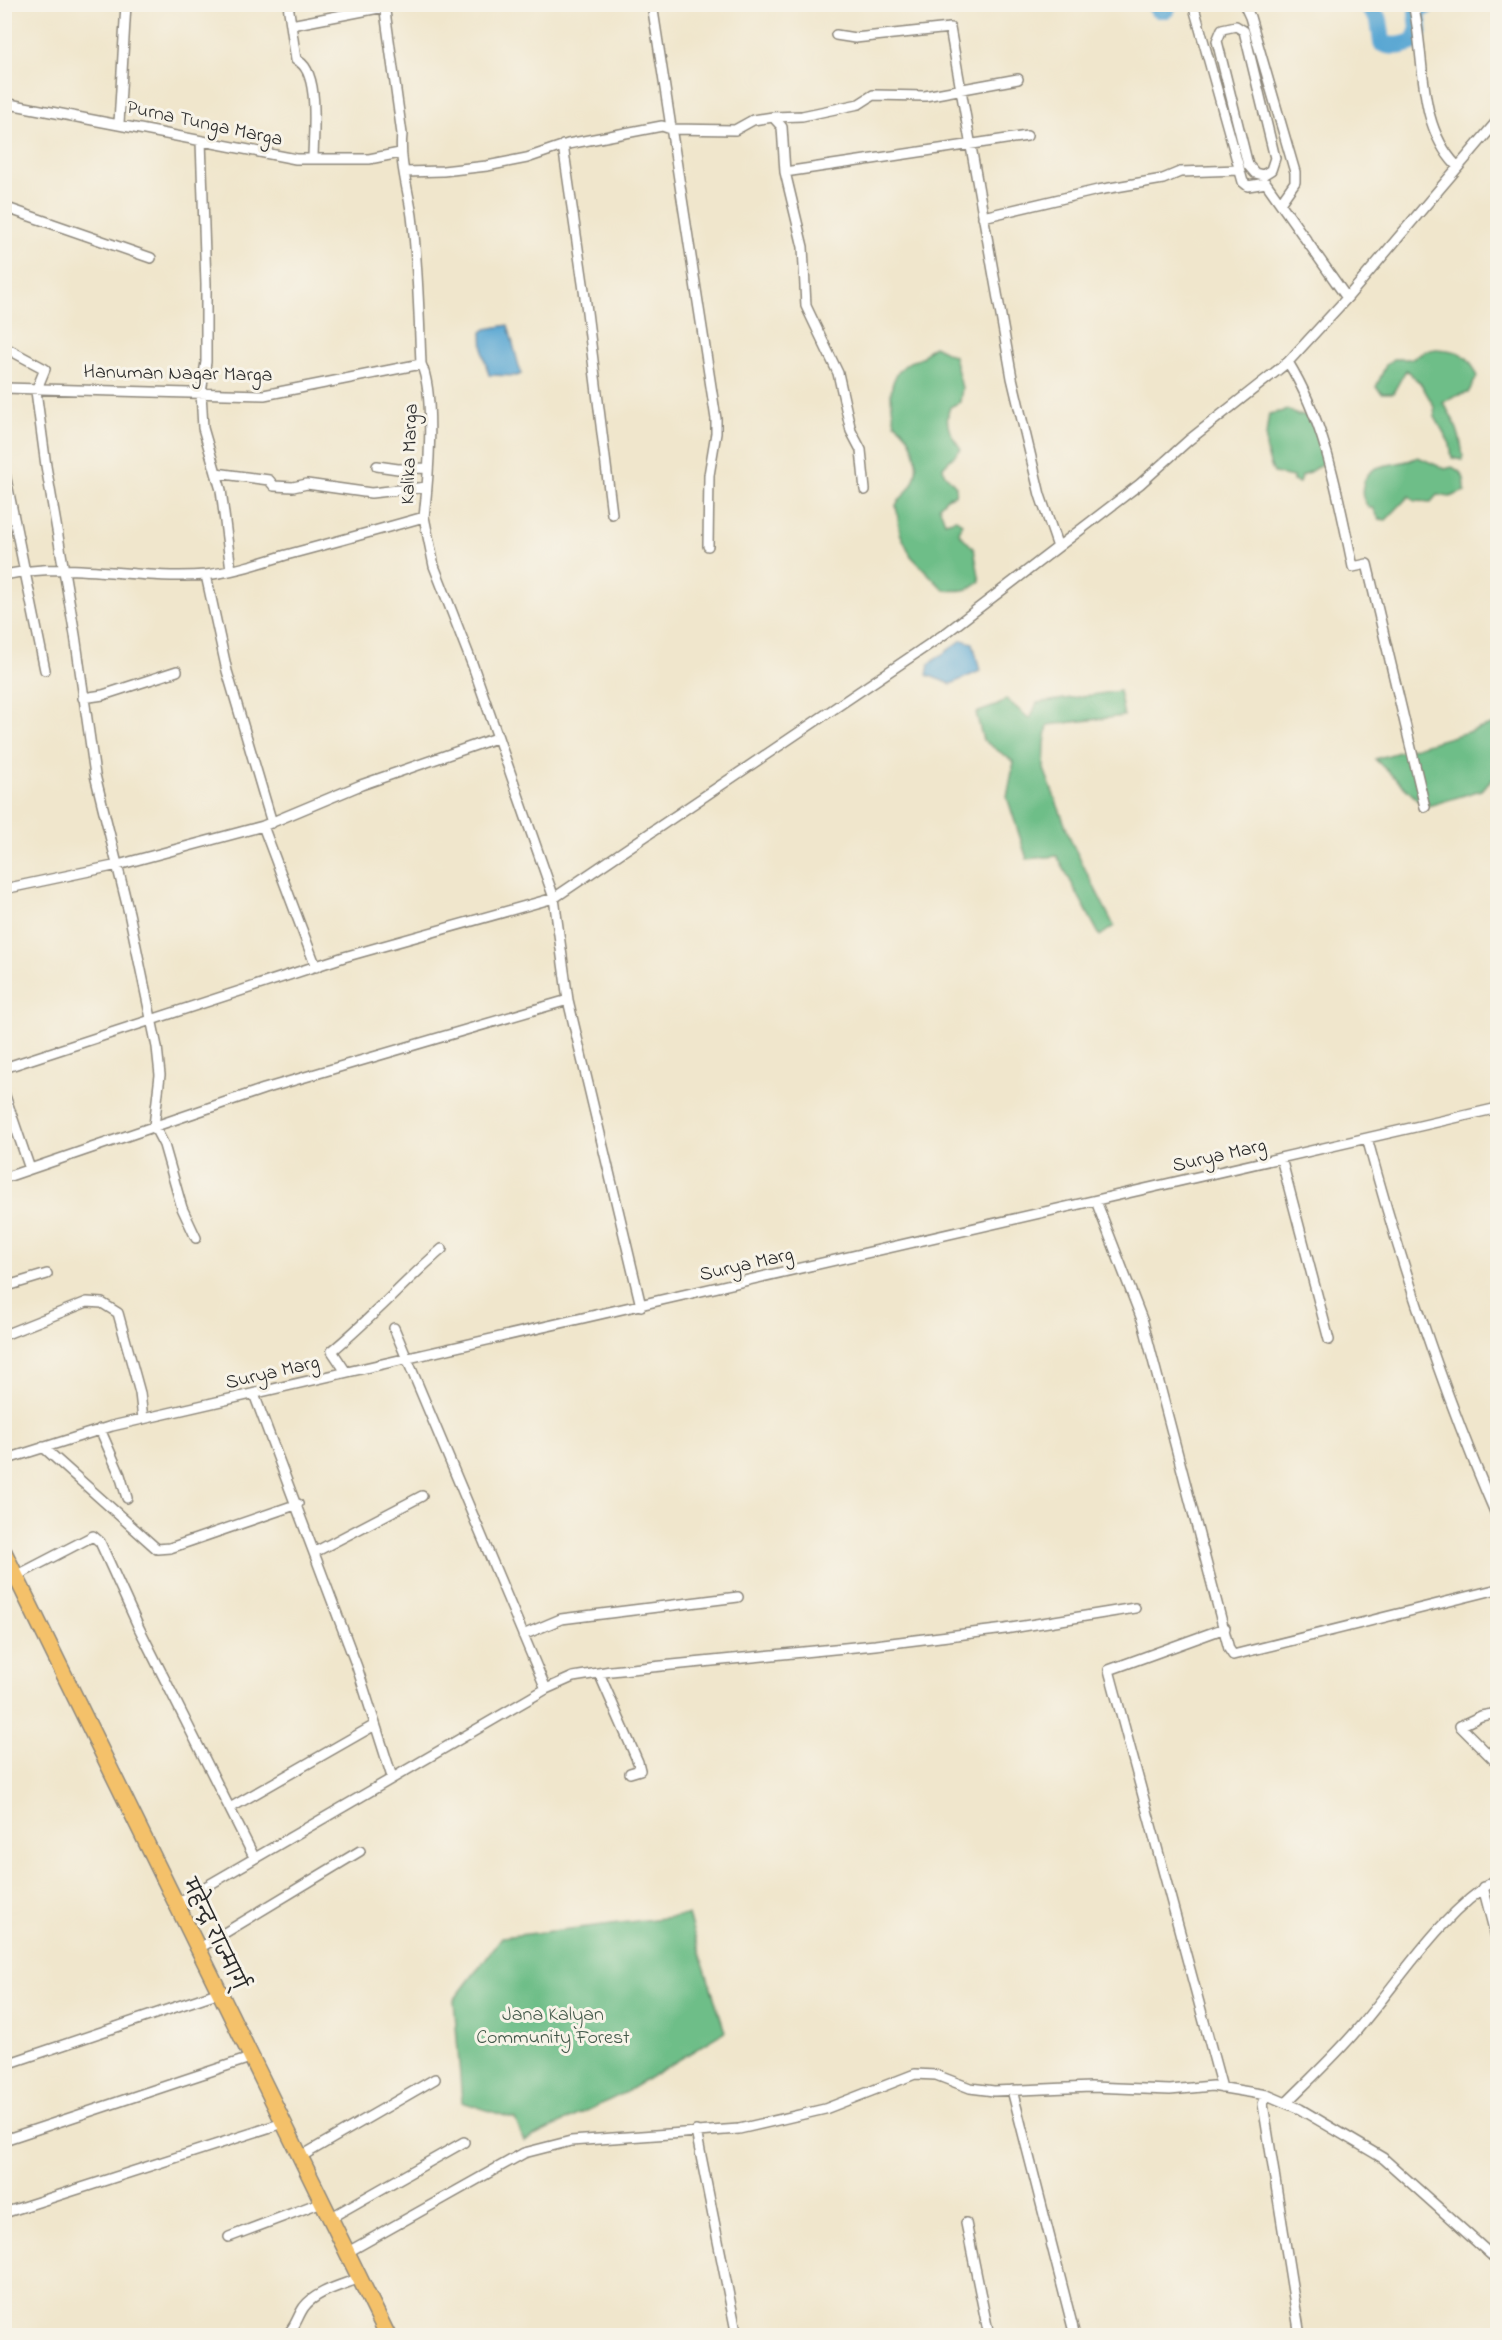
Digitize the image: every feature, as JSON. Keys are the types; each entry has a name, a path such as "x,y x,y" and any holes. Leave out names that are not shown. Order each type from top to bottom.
{"highway":[{"name":"महेन्द्र राज्मार्ग्","path":"4,1552 388,2336"}],"street":[{"path":"119,123 126,4"},
{"path":"288,4 296,60 307,70 313,88 313,159"},
{"path":"652,4 716,419 709,475 708,546"},
{"path":"1193,4 1243,182 1248,186 1266,183 1347,298"},
{"path":"1244,4 1250,17 1294,172 1295,182 1281,202"},
{"path":"1413,4 1424,87 1432,122 1438,139 1456,165"},
{"path":"291,25 384,6"},
{"name":"Kalika Marga","path":"4,575 24,571 63,569 206,575 424,517 429,438 427,376 421,364 417,268 405,172 400,153 402,134 384,6"},
{"path":"1236,26 1244,31 1275,158 1267,174 1255,174 1248,165 1217,41 1219,33 1226,27 1236,26"},
{"path":"836,35 855,38 950,28 1012,378 1040,495 1058,547"},
{"path":"405,172 487,166 526,159 563,145 662,126 671,129 735,130 753,120 802,116 851,105 873,95 925,96 1018,79"},
{"name":"Purna Tunga Marga","path":"4,103 119,123 267,155 313,159 369,159 400,153"},
{"path":"773,117 782,127 785,172 803,248 807,306 838,373 851,431 861,450 865,490"},
{"path":"4,1068 316,966 554,898 946,633 1140,484 1189,441 1288,362 1347,298 1456,165 1497,120"},
{"path":"785,172 1027,136"},
{"path":"201,141 206,351 201,392 203,428 221,490 231,570"},
{"path":"563,145 612,514"},
{"path":"983,217 1098,190 1163,179 1180,172 1239,170"},
{"path":"4,207 151,258"},
{"path":"4,347 45,369 36,391 82,698 95,775 118,865 160,1075 154,1126 164,1145 176,1191 196,1238"},
{"path":"1288,362 1304,388 1328,455 1353,567 1367,564 1425,807"},
{"name":"Hanuman Nagar Marga","path":"4,388 36,391 62,388 264,395 421,364"},
{"path":"377,466 426,468"},
{"path":"4,469 45,670"},
{"path":"216,473 269,480 274,486 293,488 307,483 371,493 427,487"},
{"path":"424,517 434,566 473,666 496,738 554,898 568,1000 640,1306"},
{"path":"206,575 227,671 267,824 316,966"},
{"path":"82,698 103,695 177,671"},
{"path":"4,889 118,865 267,824 361,785 496,738"},
{"path":"4,1178 264,1089 568,1000"},
{"path":"4,1093 30,1168"},
{"name":"Surya Marg","path":"4,1460 100,1429 1497,1108"},
{"path":"1367,1138 1402,1262 1443,1384 1497,1519"},
{"path":"1281,1158 1329,1340"},
{"path":"1096,1201 1143,1322 1178,1463 1226,1628 1229,1649 1233,1655 1497,1589"},
{"path":"346,1372 332,1351 371,1319 397,1288 442,1249"},
{"path":"4,1287 47,1274"},
{"path":"4,1335 87,1302 102,1303 118,1313 140,1394 143,1419"},
{"path":"394,1328 546,1689"},
{"path":"254,1394 298,1504 392,1777"},
{"path":"100,1429 117,1465 127,1498"},
{"path":"43,1447 157,1549 170,1548 298,1504"},
{"path":"315,1552 422,1496"},
{"path":"16,1575 93,1536 100,1542 144,1638 254,1857"},
{"path":"523,1635 561,1619 738,1597"},
{"path":"176,1904 392,1777 546,1689 573,1677 1005,1629 1135,1608"},
{"path":"1222,2088 1109,1670 1226,1628"},
{"path":"599,1673 638,1762 640,1770 630,1773"},
{"path":"1497,1713 1481,1716 1460,1726 1497,1764"},
{"path":"230,1808 375,1725"},
{"path":"198,1949 360,1851"},
{"path":"1286,2103 1357,2031 1426,1942 1482,1887 1497,1878"},
{"path":"1482,1887 1497,1945"},
{"path":"4,2066 220,1992"},
{"path":"4,2140 253,2057"},
{"path":"348,2252 524,2153 571,2141 738,2129 825,2109 915,2074 936,2076 970,2088 1012,2090 1091,2087 1170,2090 1212,2086 1267,2095 1286,2103 1383,2158 1497,2261"},
{"path":"300,2157 435,2079"},
{"path":"1012,2090 1075,2336"},
{"path":"1267,2095 1263,2104 1300,2336"},
{"path":"4,2213 283,2123"},
{"path":"696,2131 736,2336"},
{"path":"330,2218 464,2142"},
{"path":"229,2237 322,2202"},
{"path":"966,2223 988,2336"},
{"path":"286,2336 294,2328 304,2306 323,2293 360,2278"}],"green space":[{"path":"934,346 954,356 962,388 960,402 950,407 947,419 951,434 961,449 943,467 944,473 956,486 955,495 948,497 939,506 945,522 956,519 962,523 959,533 974,549 980,581 964,590 944,590 911,556 900,533 896,505 916,474 916,457 911,441 895,423 891,390 901,369 909,362 921,358"},
{"path":"1436,349 1463,355 1471,363 1477,377 1468,393 1452,397 1443,403 1458,430 1463,460 1452,458 1450,444 1435,417 1434,406 1421,384 1406,370 1393,393 1382,393 1376,387 1386,365 1393,359 1412,359 1425,351"},
{"path":"1289,410 1297,415 1308,415 1320,432 1328,455 1324,463 1301,477 1299,483 1293,481 1293,477 1274,473 1267,451 1269,414"},
{"path":"1418,457 1445,469 1452,467 1459,471 1464,479 1465,491 1450,497 1437,495 1431,502 1415,501 1409,496 1386,520 1379,519 1363,497 1362,489 1366,477 1378,467"},
{"path":"1119,691 1124,716 1048,725 1045,743 1044,769 1072,843 1114,926 1100,936 1057,856 1027,859 1007,797 1014,762 983,740 976,713 998,705 1006,699 1030,719 1037,703"},
{"path":"1495,724 1497,774 1481,790 1425,807 1375,759"},
{"name":"Jana Kalyan Community Forest","path":"688,1915 725,2032 624,2093 524,2141 515,2119 462,2102 454,2000 502,1937"}],"water":[{"path":"508,325 521,374 517,376 489,375 483,354 482,332 486,329"},
{"path":"962,640 973,643 980,671 951,684 927,675 929,664"}],"waterway":[{"path":"1154,4 1158,9 1166,9 1169,4"},
{"path":"1366,4 1379,20 1382,43 1394,46 1414,41 1419,29 1417,12 1429,4"}]}
